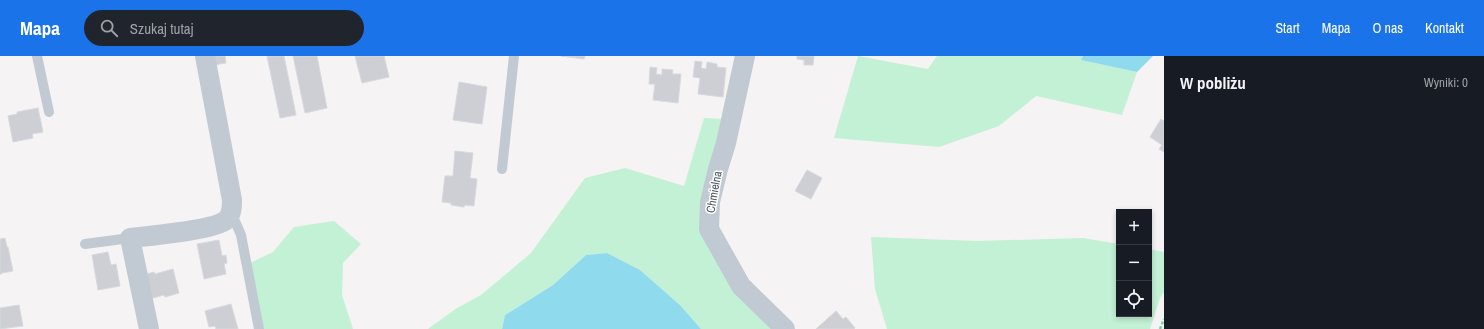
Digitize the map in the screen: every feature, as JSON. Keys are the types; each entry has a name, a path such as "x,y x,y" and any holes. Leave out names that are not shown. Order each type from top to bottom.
{"street":[{"path":"149,329 130,238 202,228 225,221 231,212 232,200 205,56"},
{"name":"Chmielna","path":"745,56 726,143 710,202 709,230 741,286 785,329"}],"lane":[{"path":"37,56 48,112"},
{"path":"502,170 514,56"},
{"path":"231,212 241,235 259,329"},
{"path":"85,244 130,238"}],"path":[{"path":"1160,329 1164,318"}],"green space":[{"path":"858,56 928,69 937,56 1083,56 1081,60 1137,72 1122,115 1036,96 999,126 939,147 834,138"},
{"path":"704,118 724,119 701,222 775,329 701,329 680,305 640,270 607,253 586,255 553,285 505,315 502,329 428,329 457,308 481,295 531,253 585,178 625,168 684,186"},
{"path":"334,221 361,244 343,263 342,295 353,329 263,329 250,263 273,252 294,227"},
{"path":"871,237 978,241 1083,238 1116,244 1116,317 1152,317 1152,250 1164,252 1164,292 1160,298 1150,329 887,329 875,289"}],"water":[{"path":"1083,56 1153,56 1137,72 1081,60"},
{"path":"607,253 640,270 680,305 701,329 502,329 505,315 553,285 586,255"}],"building":[{"path":"213,56 225,56 226,63 214,65"},
{"path":"267,56 284,56 296,115 280,118"},
{"path":"293,56 317,56 327,108 305,113"},
{"path":"355,56 384,56 389,77 362,83"},
{"path":"561,56 585,56 584,59"},
{"path":"797,56 814,56 813,65 804,65 804,60 797,59"},
{"path":"695,61 702,62 701,68 706,69 707,62 717,64 717,67 726,68 723,97 698,94 700,78 693,77"},
{"path":"650,67 657,68 656,74 662,75 662,69 673,70 672,74 681,74 678,103 653,100 655,84 649,84"},
{"path":"459,82 487,87 482,124 453,120"},
{"path":"38,108 43,132 32,134 33,138 13,142 8,116 17,114 17,112"},
{"path":"1161,119 1164,121 1164,152 1159,149 1162,145 1150,137"},
{"path":"455,151 473,153 470,178 477,179 474,206 465,205 464,207 442,202 445,176 453,176"},
{"path":"807,170 822,178 811,199 795,191"},
{"path":"5,238 13,271 2,273 0,275 0,239"},
{"path":"219,240 222,256 226,255 227,263 224,264 226,274 204,279 197,244"},
{"path":"108,252 111,265 116,264 120,286 98,290 92,255"},
{"path":"173,269 179,293 149,299 143,275 154,272 155,274"},
{"path":"231,304 238,329 216,329 215,326 209,327 205,311"},
{"path":"19,305 23,326 0,329 0,308"},
{"path":"836,311 843,319 846,317 855,328 816,329"}]}
